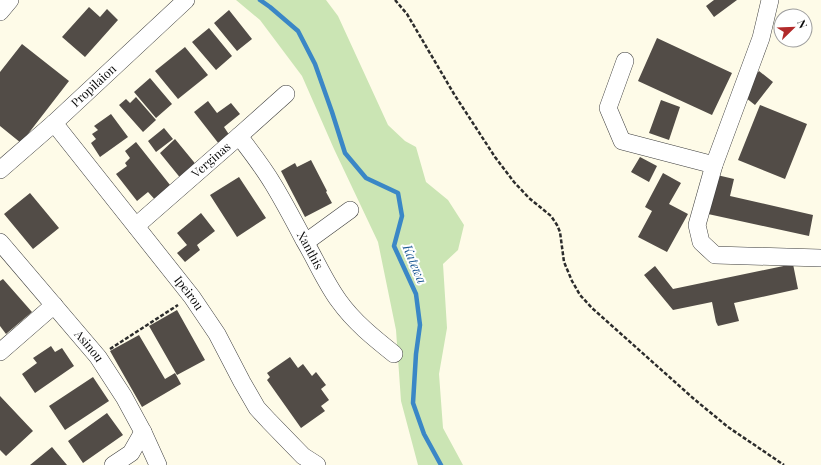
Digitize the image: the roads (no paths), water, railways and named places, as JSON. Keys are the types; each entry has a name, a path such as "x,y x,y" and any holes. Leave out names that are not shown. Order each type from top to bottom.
{"street":[{"path":"0,12 10,0"},
{"name":"Propilaion","path":"0,170 54,123 186,0"},
{"path":"770,0 761,38 714,165 697,225 701,242 715,255 821,258"},
{"path":"625,61 608,108 622,140 714,165"},
{"name":"Verginas","path":"136,226 286,94"},
{"name":"Ipeirou","path":"54,123 192,297 217,334 257,408 305,462"},
{"name":"Xanthis","path":"239,136 272,183 339,301 356,321 394,354"},
{"path":"306,242 350,210"},
{"name":"Asinou","path":"0,242 98,357 124,397 143,432 158,465"},
{"path":"0,352 54,305"},
{"path":"113,465 131,453 143,432"}],"waterway":[{"name":"Katewa","path":"260,0 298,31 315,64 345,153 366,178 398,193 402,216 394,246 416,294 420,325 416,354 413,403 424,434 441,465"}]}
